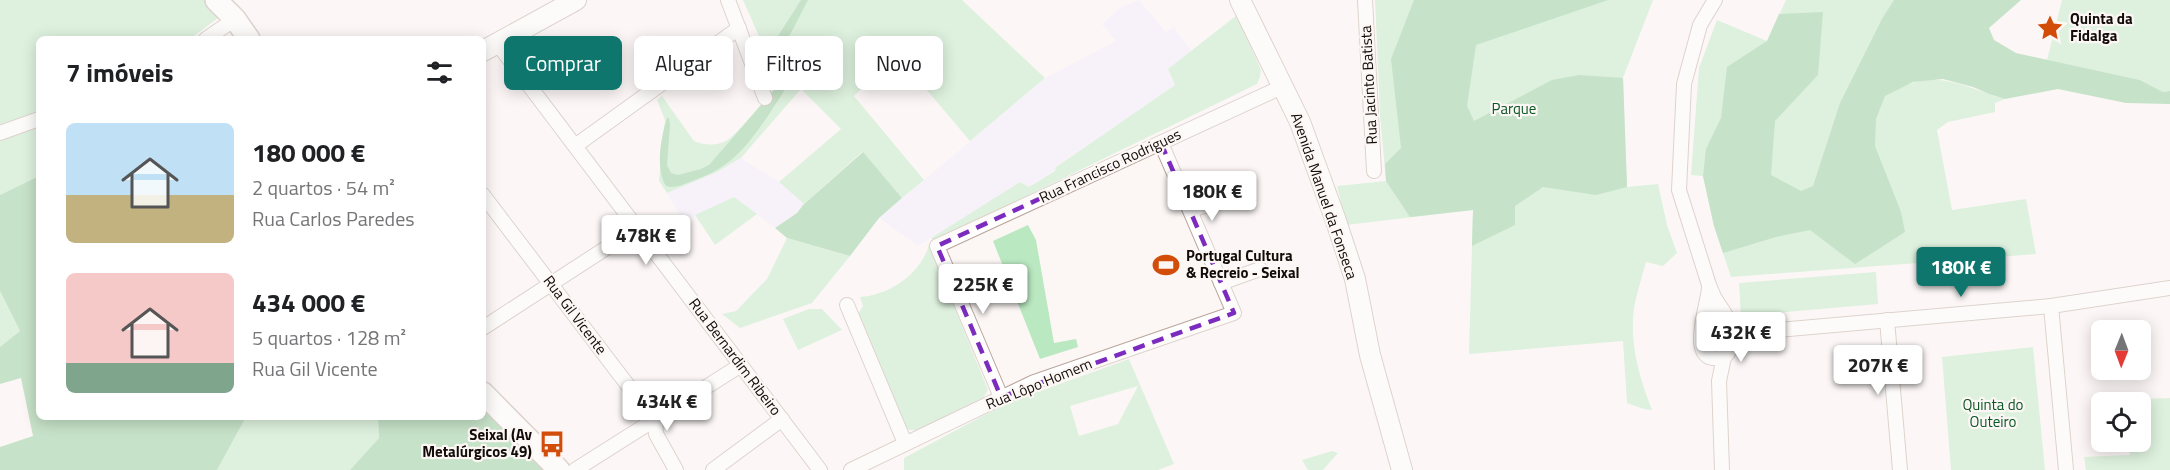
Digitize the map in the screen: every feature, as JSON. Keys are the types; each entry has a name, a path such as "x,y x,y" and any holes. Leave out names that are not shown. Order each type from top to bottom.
{"main road":[{"path":"216,0 235,19 247,36"},
{"path":"486,396 559,470"}],"street":[{"path":"490,47 576,0"},
{"path":"728,0 765,98"},
{"name":"Avenida Manuel da Fonseca","path":"1240,0 1300,122 1346,252 1355,279 1370,355 1402,470"},
{"name":"Rua Jacinto Batista","path":"1365,0 1374,171"},
{"path":"1715,0 1700,25 1684,84 1679,190 1709,285 1728,320 1719,381 1722,470"},
{"path":"211,36 235,19"},
{"path":"575,146 739,28"},
{"name":"Rua Bernardim Ribeiro","path":"490,47 575,146 820,470"},
{"name":"Rua Francisco Rodrigues","path":"1000,397 937,246 1284,86"},
{"path":"0,133 36,120"},
{"path":"1161,143 1221,283 1260,269"},
{"name":"Rua Gil Vicente","path":"486,199 655,421 656,434 676,470"},
{"path":"1190,210 1231,199"},
{"path":"486,326 637,228"},
{"name":"Rua Lôpo Homem","path":"851,470 1034,382 1234,313 1221,283"},
{"path":"1709,285 1709,297 1700,329 1701,343 1703,350 1723,353"},
{"path":"1723,353 1739,338 1755,332 2052,306 2170,288"},
{"path":"847,304 905,443"},
{"path":"2052,306 2066,470"},
{"path":"1704,316 1714,311 1755,332"},
{"path":"1887,320 1900,470"},
{"path":"575,470 741,365"},
{"path":"713,470 782,419"}],"highlighted area":[{"path":"1161,143 1234,313 1001,397 937,246"}],"shaded area":[{"path":"1139,0 1166,32 1174,27 1191,51 1168,69 1175,85 1029,187 1020,182 918,246 879,218 1045,78 1116,41 1102,24 1121,7"},
{"path":"741,158 779,182 804,204 797,213 775,228 734,197 683,221 667,193 717,172"}],"green space":[{"path":"0,0 205,0 215,10 218,18 194,36 36,36 36,113 0,127"},
{"path":"743,0 962,0 1045,78 970,141 927,90 943,90 943,36 855,36 855,90 860,90 854,96 924,180 902,198 862,152 804,204 779,182 841,129 802,90 843,90 843,36 759,36"},
{"path":"801,0 808,0 789,36 778,36"},
{"name":"Parque","path":"1375,0 1653,0 1623,78 1627,187 1658,184 1667,225 1677,253 1663,266 1646,262 1635,303 1633,330 1636,358 1652,410 1627,403 1623,341 1469,354 1473,210 1346,225 1337,186 1386,181 1380,115"},
{"path":"1414,0 1608,0 1476,45 1467,106 1474,121 1552,80 1579,75 1623,78 1627,187 1596,195 1543,187 1515,206 1515,225 1472,246 1473,210 1410,217 1386,181 1385,164 1401,148 1391,59"},
{"path":"1786,0 1947,0 1886,95 1909,84 1936,80 1960,84 2005,99 1995,103 1995,112 1948,122 1937,130 1952,210 2026,199 2036,254 1731,277 1714,226 1703,176 1691,175 1699,68 1717,20 1767,41"},
{"path":"1894,0 2021,0 1989,28 1994,40 2016,53 2140,80 2163,92 2170,91 2170,104 2126,103 2058,89 2005,99 1943,79 1913,82 1885,96 1876,119 1875,146 1901,212 1905,232 1855,264 1810,230 1776,237 1723,253 1714,226 1703,176 1706,149 1721,118 1727,67 1767,41 1779,14 1823,12 1818,75 1775,121 1771,175 1801,191 1813,186 1840,103 1882,19"},
{"path":"2062,0 2170,0 2170,91 2163,92 2140,80 2047,60"},
{"path":"1237,15 1261,70 1257,84 934,241 931,238 1020,182 1029,187 1055,171 1056,167 1175,85 1168,69"},
{"path":"774,90 784,90 746,146 728,162 706,176 673,187 666,186 660,162 661,143 667,118 669,118 670,125 667,165 671,173 678,175 709,165"},
{"path":"800,90 741,158 717,172 667,193 659,181 665,120 657,100 662,96 694,141 714,144 726,141 736,132 772,91"},
{"path":"36,123 36,177 0,195 0,136"},
{"path":"863,152 902,198 879,218 850,256 787,238 775,228 797,213 803,205"},
{"path":"36,177 36,420 244,420 217,470 0,470 0,447 33,436 21,378 0,384 0,347 20,331 0,291 0,195"},
{"path":"734,197 757,214 715,245 695,215"},
{"path":"1028,225 1036,240 1054,343 1076,339 1078,347 1040,359 993,241"},
{"path":"787,238 850,256 812,303 740,328 722,314 736,311 767,279"},
{"path":"929,245 988,390 984,397 917,430 910,430 905,428 857,316 863,306 860,297 882,292 902,282 918,266"},
{"path":"1876,272 1878,304 1741,316 1739,283"},
{"path":"0,291 20,331 0,347"},
{"path":"809,309 822,309 842,330 798,350 783,319"},
{"name":"Quinta do Outeiro","path":"2033,347 2045,470 1951,470 1942,357"},
{"path":"1129,359 1174,464 1158,470 904,470 904,458 1007,403","holes":["1138,386 1118,424 1079,436 1070,406"]},
{"path":"2170,398 2170,470 2086,470 2084,457 2151,452 2151,399"},
{"path":"486,409 545,470 350,470 379,438 378,420 486,420"},
{"path":"244,420 378,420 379,438 350,470 217,470"},
{"path":"1332,451 1338,453 1323,470 1308,470 1302,460"}],"place":[{"name":"Quinta da Fidalga","path":"2050,28"},
{"name":"Portugal Cultura & Recreio - Seixal","path":"1166,265"},
{"name":"Seixal (Av Metalúrgicos 49)","path":"552,444"}]}
